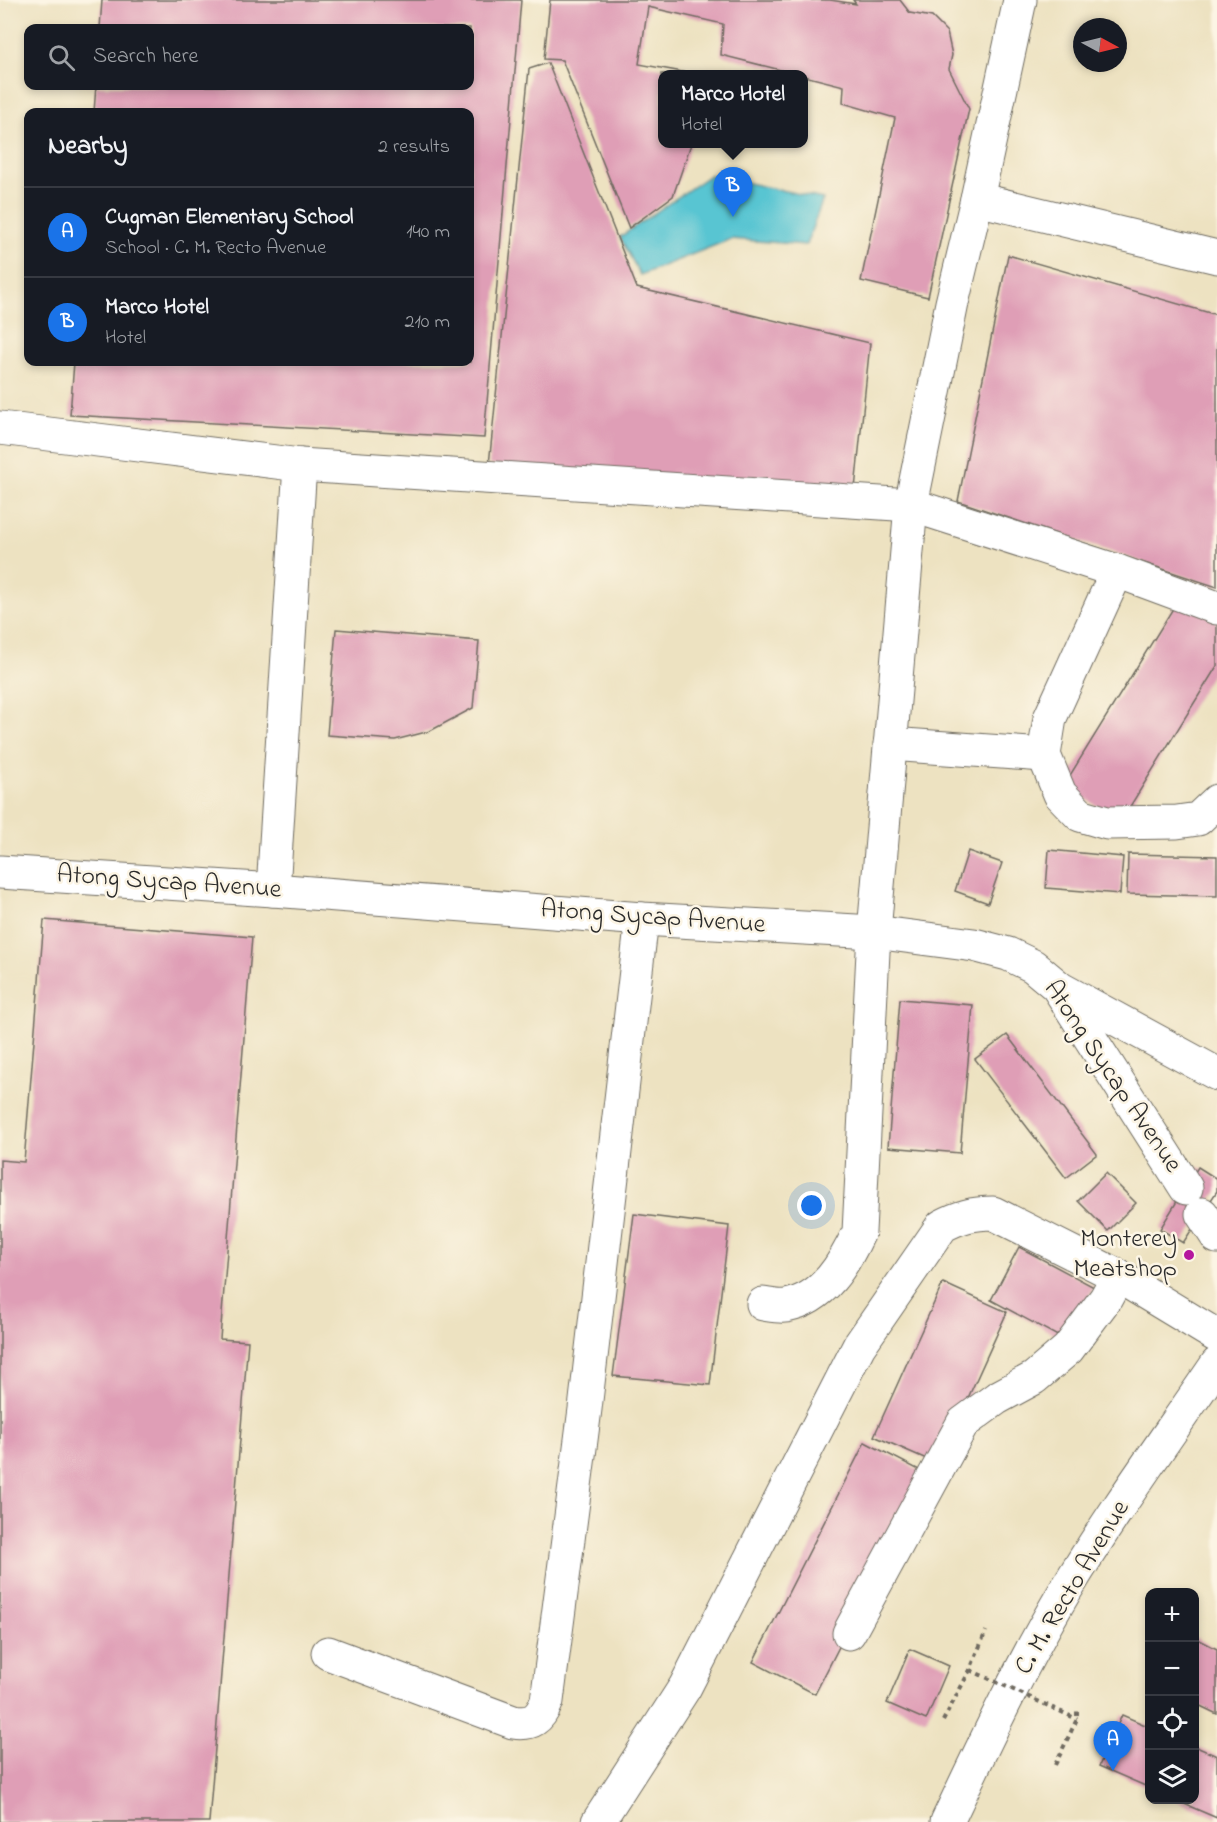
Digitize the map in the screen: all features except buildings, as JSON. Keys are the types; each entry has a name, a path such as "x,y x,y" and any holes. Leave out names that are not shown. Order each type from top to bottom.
{"main road":[{"path":"763,1304 784,1306 804,1300 828,1283 845,1261 859,1232 874,932 910,505 952,303 1020,0"},
{"path":"977,199 1215,250"},
{"path":"0,428 300,465 910,505 1117,571 1217,608"},
{"path":"273,890 300,465"},
{"path":"1117,571 1050,718 1044,755 1060,794 1080,815 1107,823 1177,822 1198,819 1217,801"},
{"path":"890,744 1044,755"},
{"name":"Atong Sycap Avenue","path":"0,872 273,890 642,919 874,932 974,945 1008,954 1033,966 1057,986 1202,1213"},
{"path":"328,1653 513,1722 525,1724 537,1720 543,1712 547,1701 586,1397 642,919"},
{"path":"1057,986 1217,1074"},
{"path":"598,1822 685,1687 859,1346 942,1226 958,1217 975,1213 993,1213 1118,1276 1217,1336"},
{"path":"849,1633 963,1423 997,1398 1034,1378 1068,1349 1106,1298 1118,1276"},
{"name":"C. M. Recto Avenue","path":"947,1822 982,1747 1066,1590 1217,1364"}],"path":[{"path":"943,1721 970,1670 986,1631"},
{"path":"970,1670 1077,1719"},
{"path":"1055,1765 1077,1719 1077,1711"}],"water":[{"path":"710,175 823,199 806,245 731,239 640,275 620,237"}],"place":[{"name":"Marco Hotel","path":"733,217"},
{"name":"Monterey Meatshop","path":"1189,1255"},
{"name":"Cugman Elementary School","path":"1113,1771"}]}
